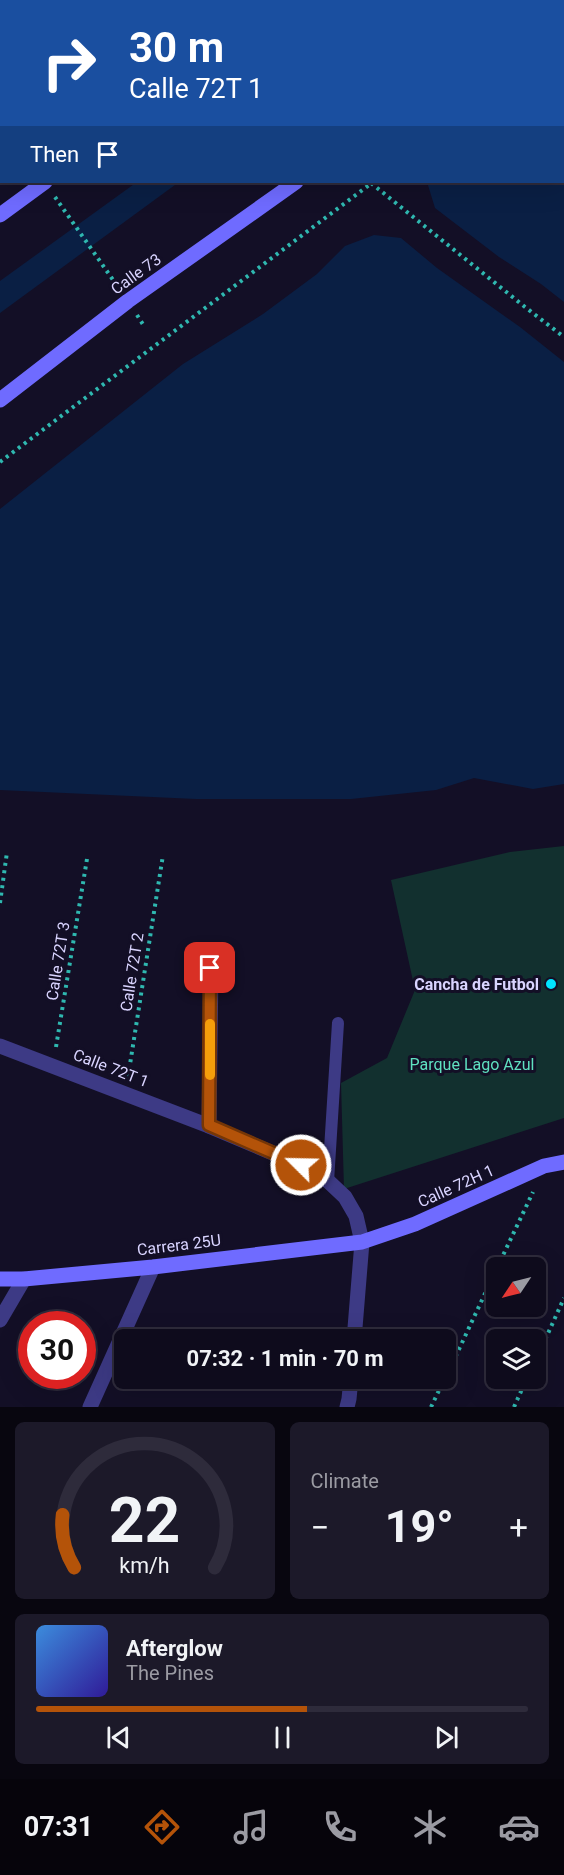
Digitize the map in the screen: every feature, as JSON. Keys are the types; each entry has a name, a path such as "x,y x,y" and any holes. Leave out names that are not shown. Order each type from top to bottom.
{"street":[{"name":"Calle 73","path":"0,400 128,301 295,183"},
{"path":"0,215 42,186"},
{"path":"209,1125 210,968"},
{"name":"Calle 72T 1","path":"0,1046 209,1125 301,1165 328,1181 345,1197 356,1216 362,1242 355,1329"},
{"name":"Calle 72H 1","path":"362,1242 415,1224 544,1166 564,1162"},
{"name":"Carrera 25U","path":"0,1280 153,1267 362,1242"},
{"path":"90,1407 153,1267"},
{"path":"0,1320 24,1279"},
{"path":"352,1389 353,1404"}],"lane":[{"path":"328,1181 338,1023"}],"path":[{"path":"0,462 371,183"},
{"path":"373,183 564,337"},
{"path":"42,186 111,277"},
{"path":"0,903 7,852"},
{"name":"Calle 72T 2","path":"126,1092 163,855"},
{"name":"Calle 72T 3","path":"53,1066 87,859"},
{"path":"502,1257 544,1166"},
{"path":"456,1355 486,1292"},
{"path":"546,1338 564,1298"},
{"path":"431,1407 440,1389"},
{"path":"514,1407 522,1389"}],"green space":[{"name":"Parque Lago Azul","path":"564,846 564,1118 344,1189 341,1083 387,1058 415,990 391,880 510,852"}],"water":[{"path":"136,183 178,183 0,313 0,281"},
{"path":"427,183 564,183 564,302 499,257 435,208"},
{"path":"374,235 401,238 437,268 520,327 564,362 564,784 533,789 474,778 436,790 351,799 196,799 0,790 0,509 183,364 263,314 317,274 345,246"}],"slow traffic":[{"path":"210,1024 210,1075"}],"place":[{"name":"Cancha de Futbol","path":"551,984"}],"route":[{"path":"210,968 209,1125 301,1165"}]}
